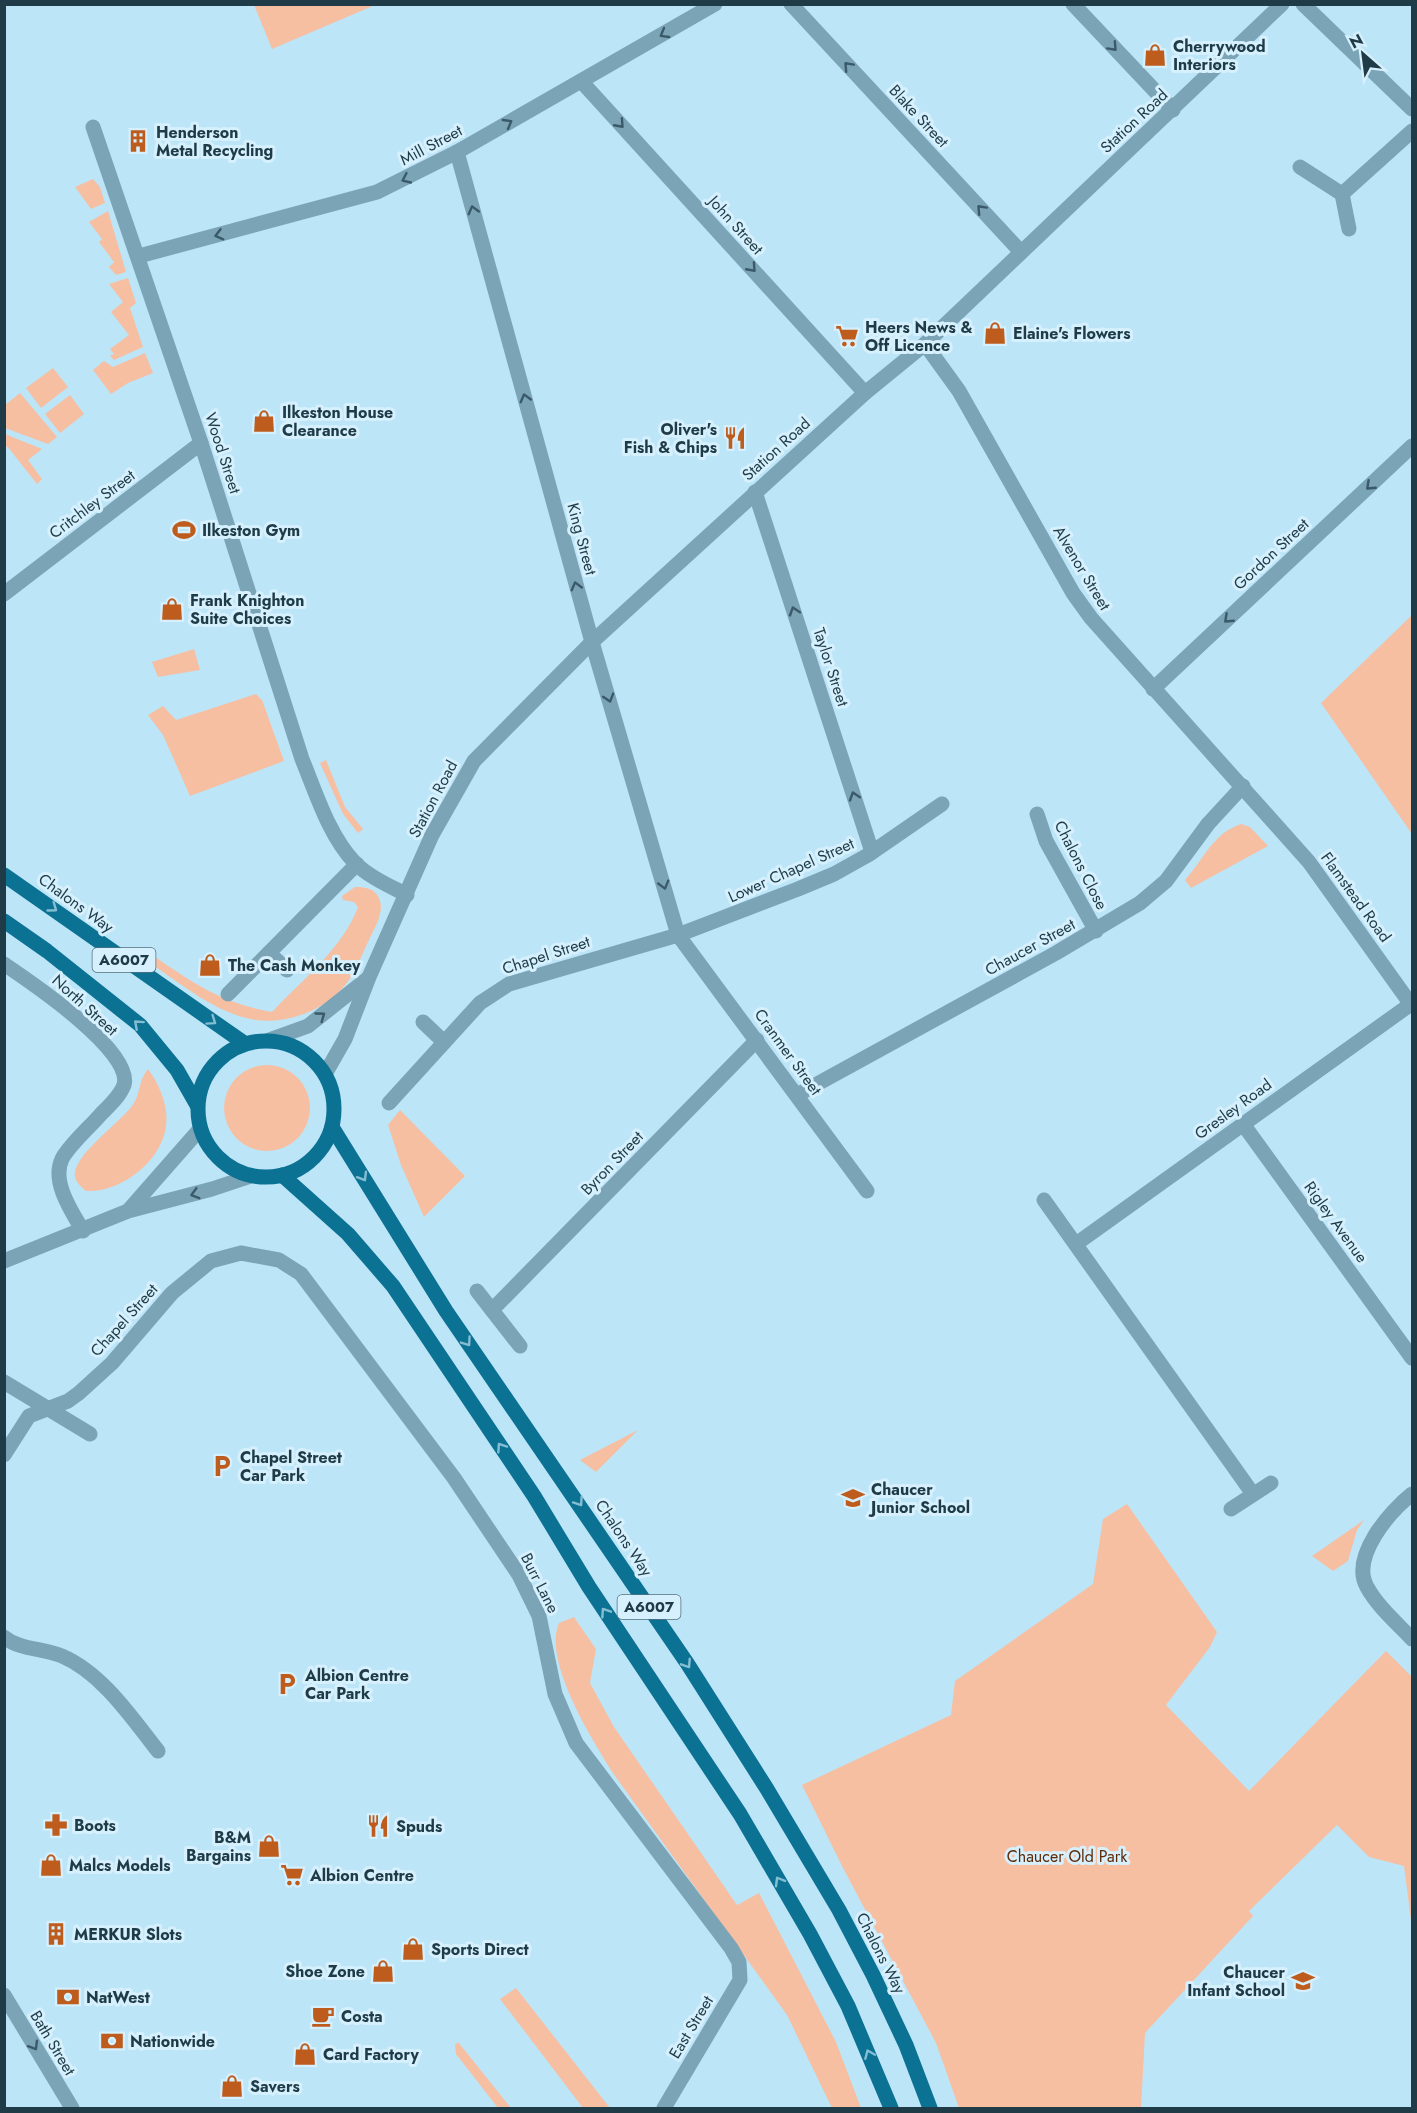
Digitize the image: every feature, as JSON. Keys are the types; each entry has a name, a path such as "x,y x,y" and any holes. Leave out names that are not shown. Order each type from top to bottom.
{"main road":[{"name":"Chalons Way","path":"4,875 244,1043"},
{"name":"A6007","path":"4,921 140,1025 177,1070 197,1105"},
{"path":"269,1040 291,1045 311,1056 326,1074 334,1100 332,1127 325,1144 314,1158 299,1169 282,1176 251,1176 234,1169 219,1159 208,1145 200,1129 197,1105 201,1085 211,1067 226,1053 244,1043 269,1040"},
{"name":"Chalons Way","path":"332,1127 446,1311 667,1634 773,1799 839,1910 873,1976 906,2045 930,2109"},
{"name":"A6007","path":"282,1176 348,1234 393,1286 534,1496 589,1587 740,1814 810,1934 848,2006 891,2109"}],"street":[{"name":"Mill Street","path":"139,256 364,198 457,152 715,4"},
{"name":"Blake Street","path":"791,4 1021,252"},
{"path":"1073,4 1173,110"},
{"name":"Station Road","path":"326,1074 345,1039 369,976 432,835 474,760 592,642 865,393 925,344 1282,4"},
{"path":"1304,4 1413,109"},
{"name":"John Street","path":"581,81 865,393"},
{"name":"Wood Street","path":"93,127 139,256 201,443 302,759 335,832 357,864 407,895"},
{"path":"1342,194 1413,131"},
{"name":"King Street","path":"457,152 592,642 678,934"},
{"path":"1300,167 1342,194 1349,229"},
{"name":"Alvenor Street","path":"925,344 959,391 1073,592 1091,618 1290,839"},
{"name":"Critchley Street","path":"4,594 201,443"},
{"name":"Gordon Street","path":"1154,689 1413,446"},
{"name":"Taylor Street","path":"756,492 873,852"},
{"name":"Chaucer Street","path":"797,1095 1096,931 1155,893 1208,824 1244,786"},
{"name":"Lower Chapel Street","path":"678,934 733,916 825,878 873,852 942,804"},
{"name":"Chalons Close","path":"1037,814 1046,841 1096,931"},
{"name":"Flamstead Road","path":"1290,839 1412,1005"},
{"path":"228,994 357,864"},
{"name":"Cranmer Street","path":"678,934 867,1191"},
{"name":"Chapel Street","path":"389,1103 480,1003 509,984 678,934"},
{"path":"269,952 287,970"},
{"name":"North Street","path":"4,964 44,991 99,1040 124,1073 124,1084 113,1101 62,1159 59,1178 69,1206 83,1231"},
{"name":"Station Road","path":"269,1040 308,1026 369,976"},
{"name":"Gresley Road","path":"1076,1244 1412,1005"},
{"path":"423,1022 444,1042"},
{"name":"Byron Street","path":"492,1310 757,1040"},
{"name":"Rigley Avenue","path":"1243,1124 1407,1337 1413,1358"},
{"path":"128,1211 200,1129"},
{"path":"4,1261 128,1211 212,1189 251,1176"},
{"path":"1044,1200 1253,1494"},
{"name":"Chapel Street","path":"4,1455 29,1416 68,1401 79,1393 112,1363 172,1293 211,1261 241,1253 279,1260 291,1268"},
{"name":"Burr Lane","path":"291,1268 300,1274 367,1360 454,1478 519,1575 539,1616 555,1694 576,1743 684,1884 739,1962"},
{"path":"477,1291 520,1346"},
{"path":"4,1382 90,1434"},
{"path":"1231,1509 1271,1483"},
{"path":"1413,1494 1390,1516 1371,1542 1363,1570 1365,1586 1382,1608 1413,1639"},
{"path":"4,1636 27,1647 64,1657 89,1674 125,1708 158,1751"},
{"name":"East Street","path":"664,2109 740,1980 739,1962"},
{"name":"Bath Street","path":"4,1995 72,2109"}],"green space":[{"path":"254,5 375,5 272,49"},
{"path":"93,179 100,187 105,203 91,209 75,187"},
{"path":"108,211 126,272 116,275 109,267 114,262 99,242 102,239 89,222"},
{"path":"128,278 136,303 130,308 143,347 114,360 110,356 114,354 110,349 129,335 111,312 123,302 109,284"},
{"path":"145,353 153,373 128,383 111,394 93,370 104,361 113,367"},
{"path":"53,368 68,387 41,408 26,388"},
{"path":"20,393 57,437 48,444 5,428 5,405"},
{"path":"70,395 84,414 60,433 45,414"},
{"path":"5,434 42,449 28,460 42,479 37,484 7,446 5,448"},
{"path":"1412,615 1412,834 1321,703"},
{"path":"194,649 200,670 158,677 152,662"},
{"path":"256,694 262,700 284,761 190,796 163,735 148,715 163,706 176,720"},
{"path":"326,760 345,807 363,829 358,833 343,814 320,763"},
{"path":"1241,824 1250,827 1268,846 1191,888 1185,880 1216,840 1231,828"},
{"path":"355,887 370,890 379,897 381,911 376,926 356,968 343,988 322,1005 296,1017 269,1021 241,1017 197,996 144,959 148,952 206,990 237,1003 272,1012 332,950 342,936 358,907 354,902 343,900 342,896"},
{"path":"267,1065 284,1068 298,1077 307,1091 310,1108 307,1125 298,1139 284,1148 267,1151 250,1148 236,1139 227,1125 224,1108 227,1091 236,1077 250,1068"},
{"path":"148,1069 165,1103 167,1118 163,1139 157,1151 138,1172 126,1181 113,1187 86,1191 75,1178 78,1164 91,1147 132,1106"},
{"path":"400,1110 465,1176 424,1217 401,1165 388,1125"},
{"path":"638,1430 596,1472 580,1460"},
{"name":"Chaucer Old Park","path":"1127,1504 1217,1632 1210,1647 1166,1705 1249,1791 1386,1651 1412,1677 1412,1928 1404,1866 1369,1857 1337,1825 1249,1911 1253,1916 1145,2033 1141,2108 959,2108 936,2043 843,1868 802,1785 951,1715 955,1681 1093,1584 1103,1519"},
{"path":"1364,1520 1357,1530 1348,1561 1333,1571 1312,1556"},
{"path":"574,1617 596,1649 590,1683 614,1727 737,1905 759,1893 836,2042 861,2108 832,2108 787,2015 615,1776 595,1744 573,1701 558,1658 556,1639 559,1623"},
{"path":"516,1988 610,2108 583,2108 500,1999"},
{"path":"458,2042 511,2108 498,2108 456,2054 455,2045"}],"place":[{"name":"Cherrywood Interiors","path":"1155,55"},
{"name":"Henderson Metal Recycling","path":"138,141"},
{"name":"Elaine's Flowers","path":"995,333"},
{"name":"Heers News & Off Licence","path":"847,336"},
{"name":"Ilkeston House Clearance","path":"264,421"},
{"name":"Oliver's Fish & Chips","path":"735,438"},
{"name":"Ilkeston Gym","path":"184,530"},
{"name":"Frank Knighton Suite Choices","path":"172,609"},
{"name":"The Cash Monkey","path":"210,965"},
{"name":"Chapel Street Car Park","path":"222,1466"},
{"name":"Chaucer Junior School","path":"853,1498"},
{"name":"Albion Centre Car Park","path":"287,1684"},
{"name":"Boots","path":"56,1825"},
{"name":"Spuds","path":"378,1826"},
{"name":"B&M Bargains","path":"269,1846"},
{"name":"Malcs Models","path":"51,1865"},
{"name":"Albion Centre","path":"292,1875"},
{"name":"MERKUR Slots","path":"56,1934"},
{"name":"Sports Direct","path":"413,1949"},
{"name":"Shoe Zone","path":"383,1971"},
{"name":"Chaucer Infant School","path":"1303,1981"},
{"name":"NatWest","path":"68,1997"},
{"name":"Costa","path":"323,2016"},
{"name":"Nationwide","path":"112,2041"},
{"name":"Card Factory","path":"305,2054"},
{"name":"Savers","path":"232,2086"}]}
